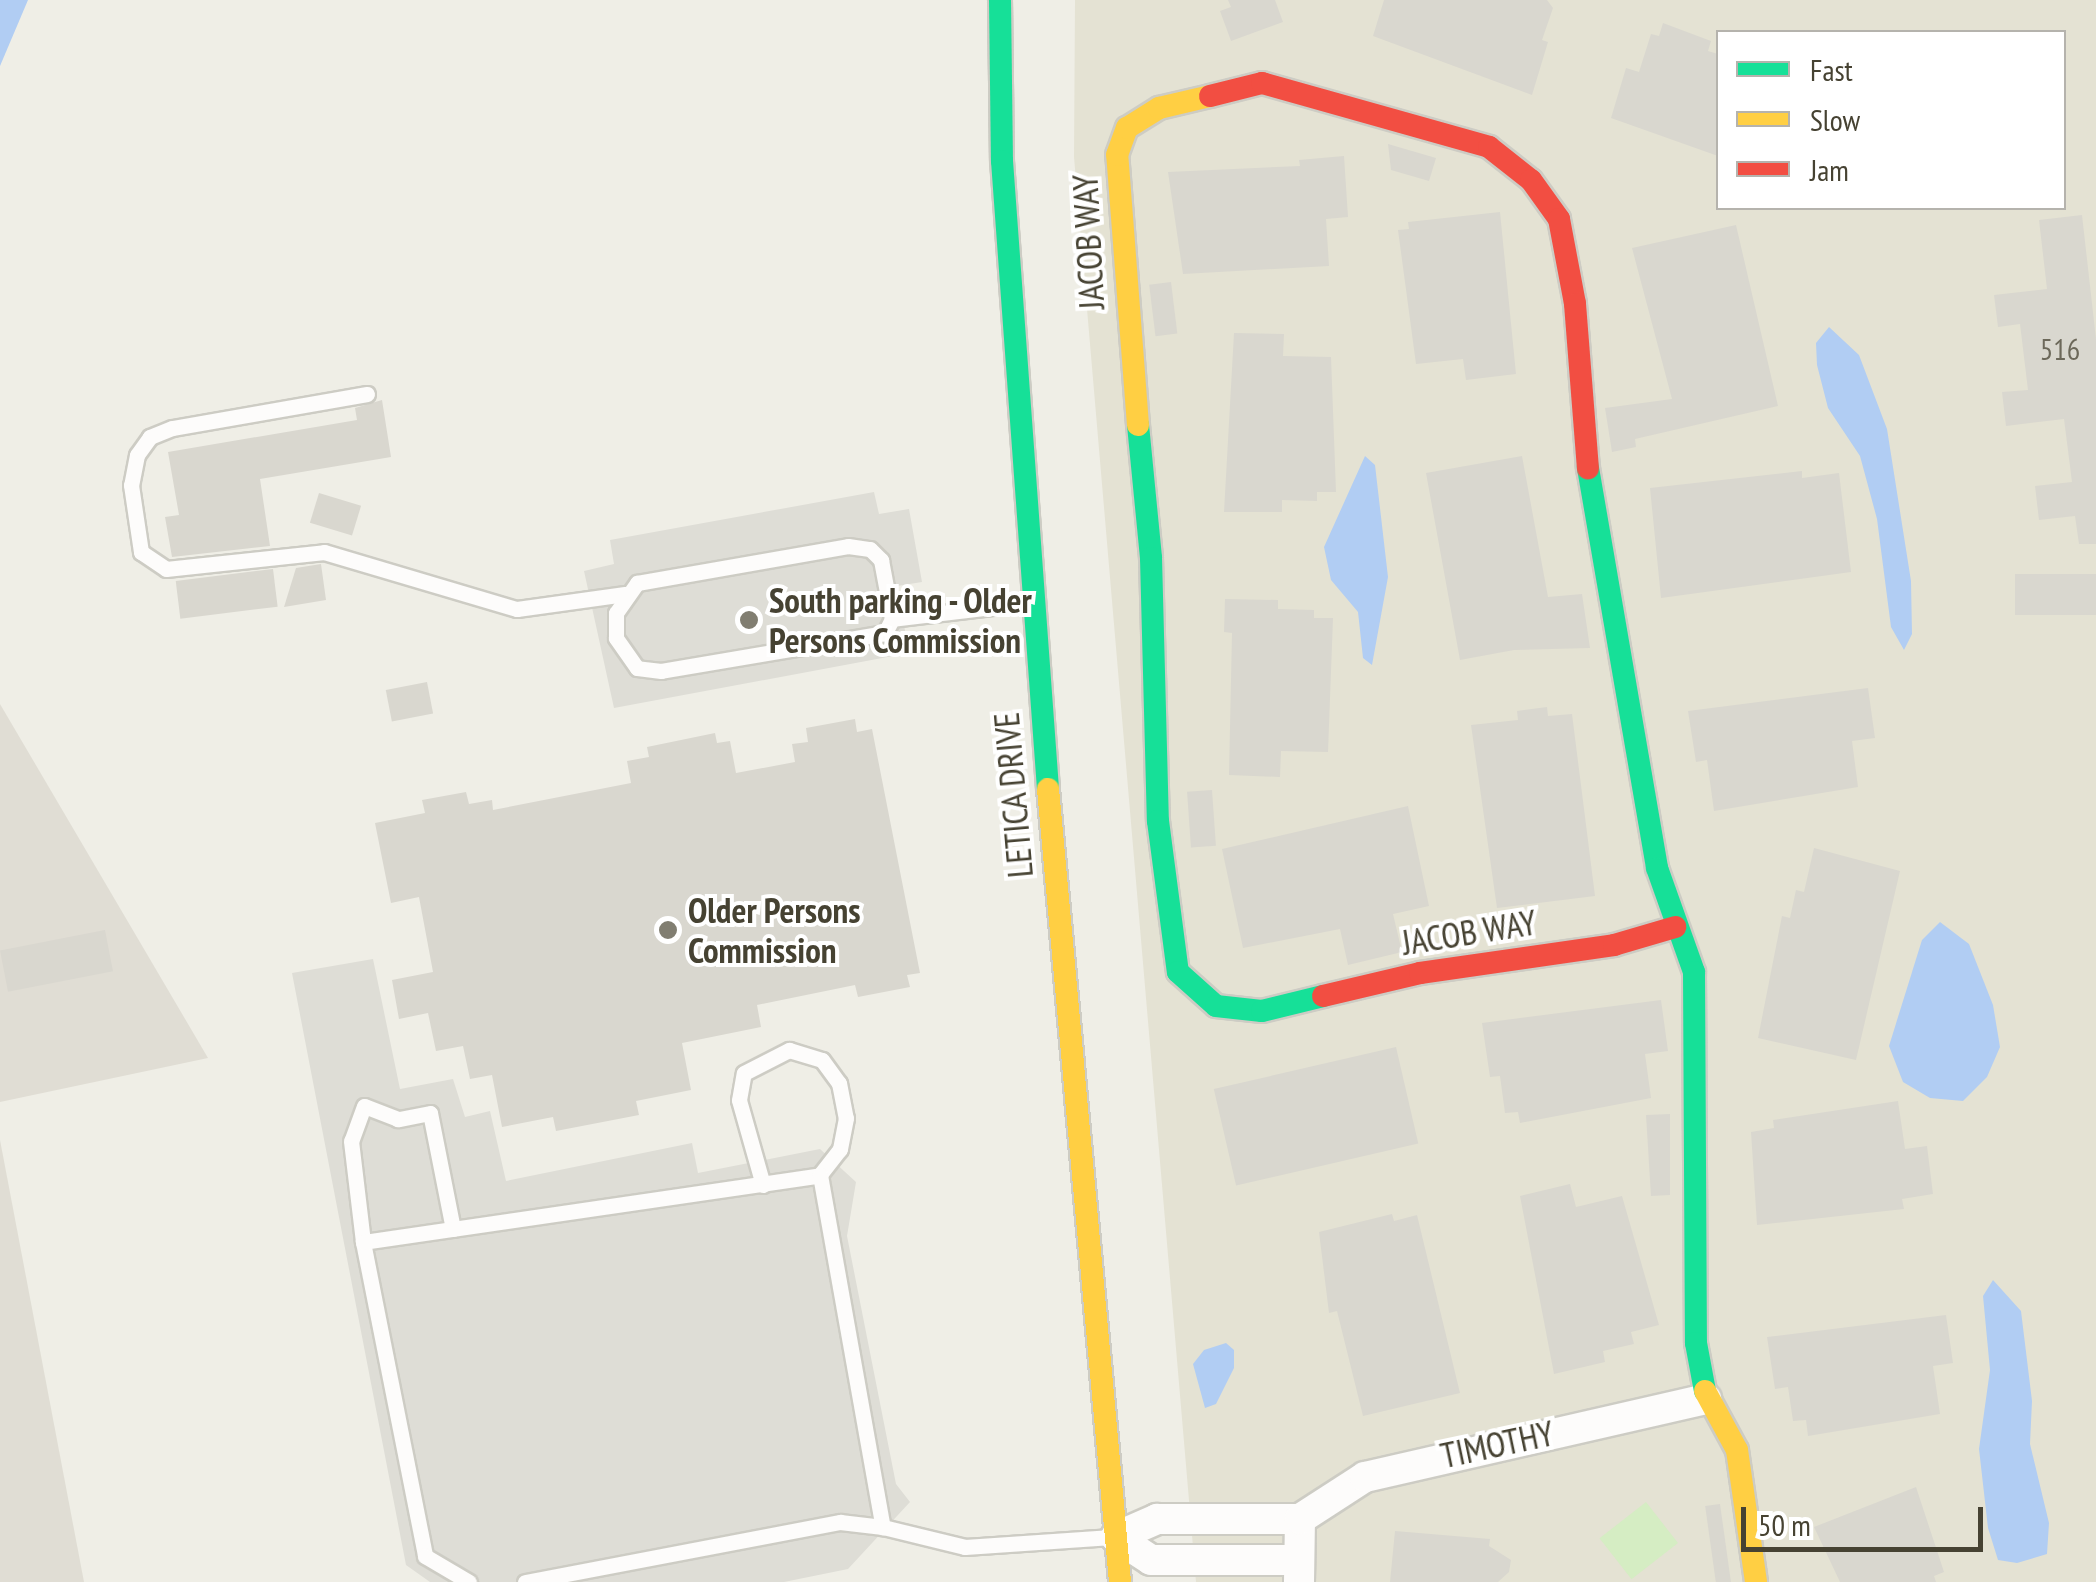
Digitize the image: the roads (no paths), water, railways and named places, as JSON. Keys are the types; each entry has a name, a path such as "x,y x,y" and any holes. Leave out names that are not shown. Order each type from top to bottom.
{"street":[{"name":"LETICA DRIVE","path":"1000,0 1002,161 1031,602 1120,1582"},
{"name":"JACOB WAY","path":"1676,927 1614,944 1420,973 1262,1012 1216,1006 1178,972 1158,821 1150,540 1116,205 1117,155 1127,128 1160,108 1262,83 1489,146 1532,180 1560,219 1574,304 1578,405 1616,652 1676,927 1694,972 1698,1007 1692,1246 1706,1399"},
{"path":"1706,1399 1737,1450 1756,1582"},
{"name":"TIMOTHY","path":"1300,1520 1365,1477 1416,1461 1706,1399"},
{"path":"1157,1520 1300,1520 1299,1571 1152,1560 1116,1537 1157,1520"}],"lane":[{"path":"367,394 172,428 150,437 136,455 131,484 141,552 166,570 324,552 517,609 625,594"},
{"path":"848,546 870,550 881,560 892,619 885,633 660,671 637,668 624,655 616,613 625,594 637,583 848,546"},
{"path":"892,619 1031,602"},
{"path":"363,1242 763,1184 820,1175 840,1149 846,1118 838,1083 822,1060 789,1050 744,1073 739,1100 763,1184"},
{"path":"453,1229 430,1113 398,1119 364,1106 352,1141 363,1242 425,1556 469,1582"},
{"path":"820,1175 883,1528"},
{"path":"525,1582 840,1522 965,1547 1116,1537"}],"water":[{"path":"0,0 28,0 0,66"},
{"path":"1829,327 1859,355 1887,429 1911,581 1912,634 1904,650 1891,627 1877,519 1860,456 1828,408 1817,365 1816,343"},
{"path":"1365,456 1375,465 1388,577 1372,665 1363,658 1358,612 1331,580 1324,547"},
{"path":"1940,922 1969,944 1993,1005 2000,1047 1987,1077 1963,1101 1930,1098 1903,1082 1889,1046 1922,940"},
{"path":"1993,1280 2021,1311 2032,1401 2030,1444 2049,1523 2047,1554 2017,1563 1998,1560 1988,1528 1979,1449 1990,1370 1983,1296"},
{"path":"1226,1343 1234,1350 1234,1368 1216,1404 1205,1408 1193,1364 1204,1350"}],"place":[{"name":"South parking - Older Persons Commission","path":"749,620"},
{"name":"Older Persons Commission","path":"668,930"}]}
